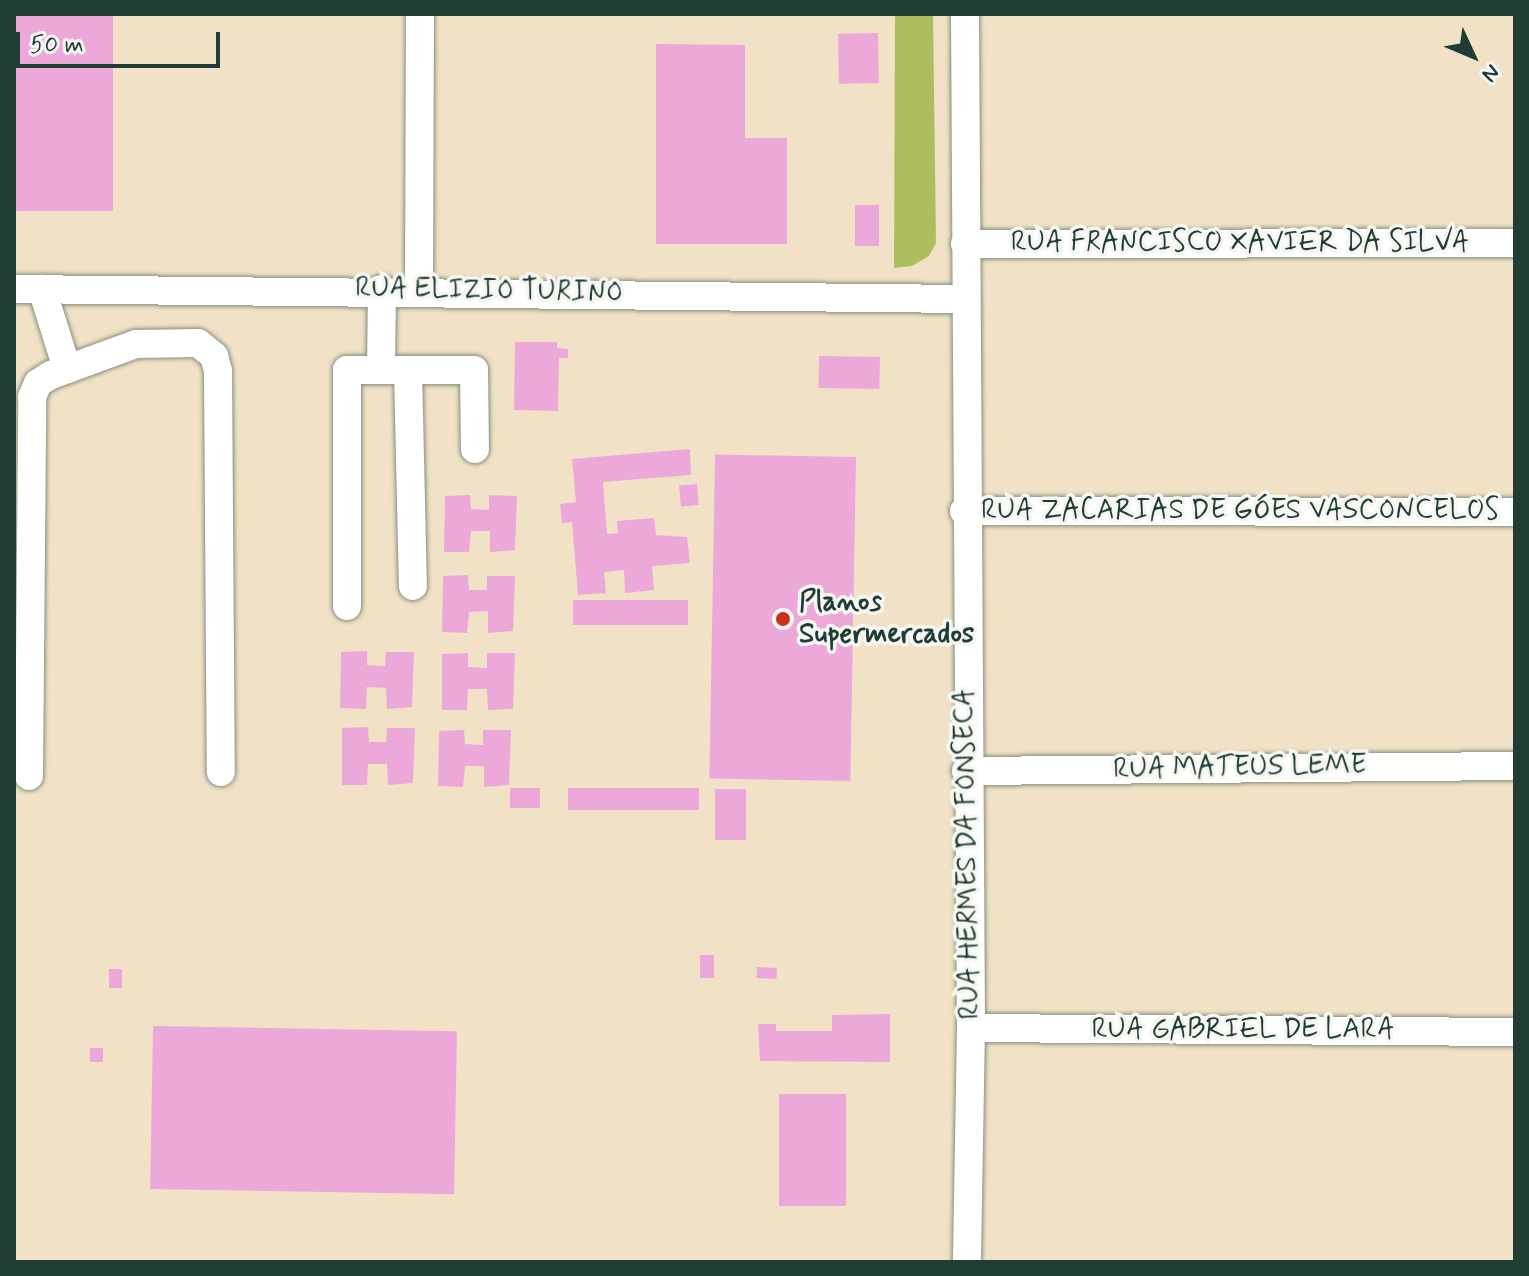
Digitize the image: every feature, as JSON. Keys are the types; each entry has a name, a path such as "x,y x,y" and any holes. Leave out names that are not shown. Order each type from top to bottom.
{"street":[{"path":"419,290 420,14"},
{"name":"RUA HERMES DA FONSECA","path":"965,14 964,511 971,1028 967,1262"},
{"name":"RUA FRANCISCO XAVIER DA SILVA","path":"965,244 1515,243"},
{"name":"RUA ELIZIO TURINO","path":"14,289 382,289 964,299"},
{"path":"42,289 67,369"},
{"path":"382,289 394,370 413,586"},
{"path":"29,776 32,397 38,383 136,344 198,343 214,356 218,371 221,772"},
{"path":"347,606 347,370 474,370 475,449"},
{"name":"RUA ZACARIAS DE GÓES VASCONCELOS","path":"964,511 1515,512"},
{"name":"RUA MATEUS LEME","path":"966,771 1515,766"},
{"name":"RUA GABRIEL DE LARA","path":"971,1028 1515,1032"}],"green space":[{"path":"895,14 933,14 936,243 929,256 912,266 894,268"}],"building":[{"path":"14,14 113,14 113,211 14,211"},
{"path":"878,33 879,83 839,84 838,34"},
{"path":"656,44 745,45 745,138 787,138 787,244 656,244"},
{"path":"855,205 879,205 879,246 855,246"},
{"path":"515,342 557,342 557,348 568,349 568,358 559,358 558,411 514,410"},
{"path":"819,356 880,357 879,389 818,388"},
{"path":"690,449 691,475 603,482 607,534 618,533 617,521 654,518 656,535 687,537 690,563 652,566 654,590 625,593 624,570 604,572 606,593 578,595 572,522 562,523 560,504 576,502 572,459"},
{"name":"Planos Supermercados","path":"715,455 856,457 850,781 709,778"},
{"path":"697,484 699,505 681,506 679,486"},
{"path":"470,495 471,509 489,510 489,495 517,496 515,550 490,552 490,531 471,531 469,552 444,552 445,496"},
{"path":"468,575 469,590 487,590 487,576 515,576 513,631 488,633 488,611 469,612 467,633 442,632 443,576"},
{"path":"573,600 688,600 688,625 573,625"},
{"path":"367,651 367,665 385,666 386,652 414,652 412,707 387,709 386,688 367,687 366,709 340,708 341,652"},
{"path":"468,653 468,667 487,668 487,653 515,653 513,709 488,710 487,689 468,689 467,710 442,710 442,654"},
{"path":"368,727 369,742 386,742 387,728 415,728 413,783 388,785 387,764 368,764 367,785 342,785 342,728"},
{"path":"464,730 465,744 483,745 483,730 511,730 509,785 484,787 484,766 465,766 463,787 438,786 439,731"},
{"path":"510,788 540,788 540,808 510,808"},
{"path":"568,788 699,788 699,810 568,810"},
{"path":"715,789 746,789 746,840 715,840"},
{"path":"700,955 714,955 714,978 700,978"},
{"path":"757,967 777,968 776,979 756,978"},
{"path":"109,969 122,969 122,988 109,988"},
{"path":"890,1014 890,1062 760,1061 758,1024 776,1024 776,1031 832,1031 832,1015"},
{"path":"153,1026 457,1031 454,1194 150,1189"},
{"path":"90,1048 103,1048 103,1062 90,1062"},
{"path":"779,1094 846,1094 846,1206 779,1206"}],"place":[{"name":"Planos Supermercados","path":"783,619"}]}
